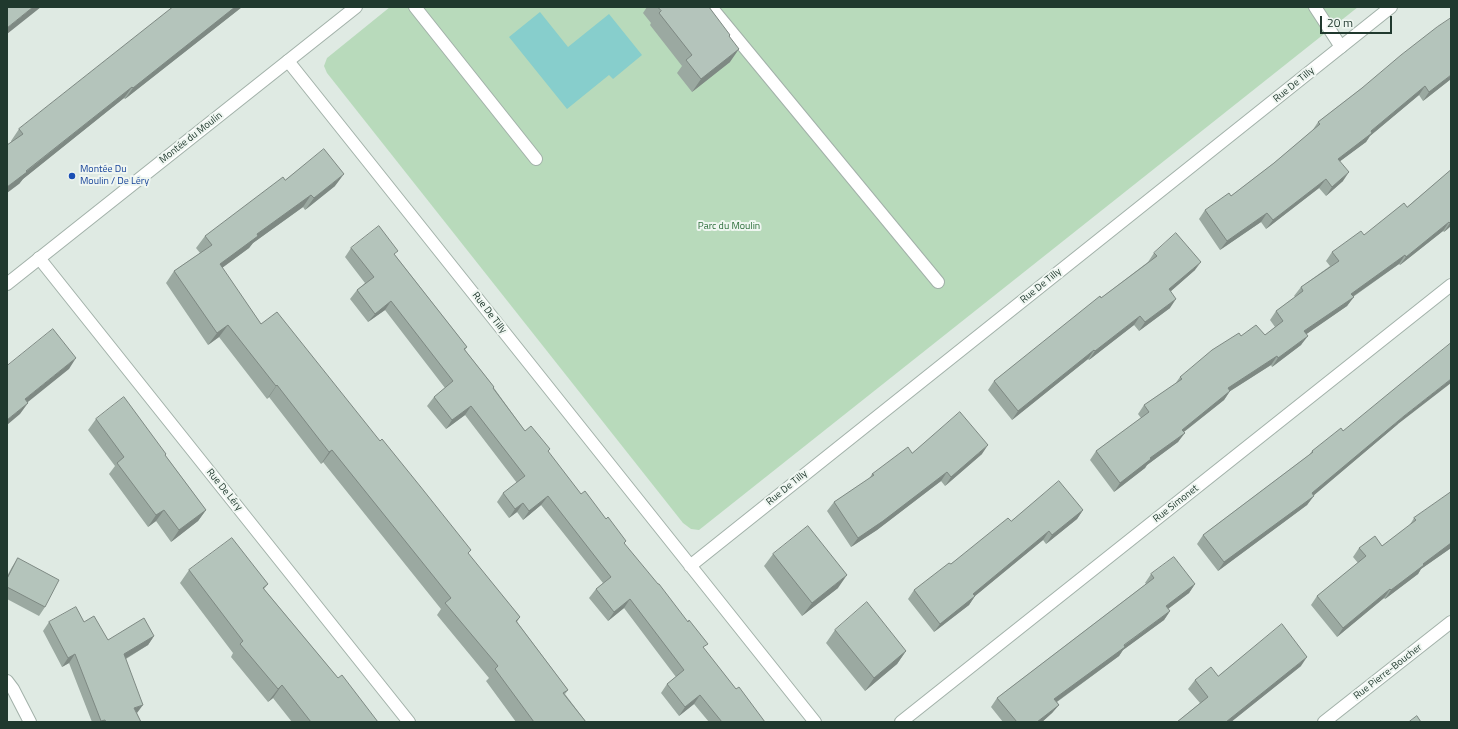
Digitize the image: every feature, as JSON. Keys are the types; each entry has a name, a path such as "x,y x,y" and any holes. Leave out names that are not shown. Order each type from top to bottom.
{"street":[{"name":"Montée du Moulin","path":"7,284 356,7"},
{"path":"415,7 536,159"},
{"path":"711,7 938,282"},
{"path":"1315,7 1341,47"},
{"name":"Rue De Tilly","path":"690,566 1391,7"},
{"name":"Rue De Tilly","path":"288,61 814,722"},
{"name":"Rue De Léry","path":"39,258 409,722"},
{"name":"Rue Simonet","path":"901,722 1451,285"},
{"name":"Rue Pierre-Boucher","path":"1324,722 1451,622"},
{"path":"7,681 13,689 30,722"}],"green space":[{"name":"Parc du Moulin","path":"390,7 1358,7 699,530 691,529 683,523 327,73 324,66 327,58"}],"water":[{"path":"540,12 568,47 609,14 642,55 613,79 609,75 567,109 509,37"}],"building":[{"path":"7,7 33,7 7,28"},
{"path":"173,7 235,7 7,187 7,145 23,134 19,129"},
{"path":"658,7 709,7 739,49 701,79 686,60 692,55 659,13 661,11"},
{"path":"1451,18 1451,75 1429,92 1425,86 1371,131 1372,133 1338,159 1349,172 1332,187 1326,179 1273,220 1267,213 1227,241 1205,210 1229,193 1231,196 1274,163 1320,124 1318,122 1401,55"},
{"path":"324,149 344,174 314,198 311,195 257,234 258,236 220,264 261,324 277,312 380,441 382,439 420,486 471,550 468,553 520,617 516,621 568,690 563,693 586,722 534,722 495,669 498,666 445,603 451,598 332,450 329,452 228,325 217,333 174,271 212,245 205,236 283,177 285,180"},
{"path":"1451,170 1450,223 1449,222 1406,257 1405,255 1351,294 1354,297 1304,331 1308,336 1278,358 1277,356 1228,388 1230,391 1182,430 1185,433 1150,458 1151,459 1120,483 1096,451 1149,412 1144,405 1182,379 1180,377 1212,350 1239,333 1241,336 1256,325 1265,335 1283,321 1276,311 1303,291 1301,287 1339,261 1332,252 1361,231 1364,235 1404,203 1407,207"},
{"path":"379,226 398,251 394,254 467,347 464,349 494,387 493,388 525,431 531,426 550,449 548,451 581,494 585,491 606,519 608,517 626,541 624,543 659,584 688,622 689,620 708,644 703,647 736,689 739,687 765,722 722,722 700,695 685,707 667,684 684,670 630,599 614,612 596,589 611,577 548,496 529,511 523,503 515,509 503,493 525,476 471,406 452,420 434,397 453,381 391,301 375,314 357,290 374,277 351,248"},
{"path":"1176,233 1201,262 1169,289 1176,299 1145,322 1140,316 1095,351 1094,350 1018,411 994,381 1100,296 1101,298 1157,256 1154,253"},
{"path":"53,329 76,358 25,399 28,403 7,420 7,366"},
{"path":"1451,343 1451,379 1312,493 1314,496 1224,562 1203,535 1313,452 1312,451 1341,428 1343,431"},
{"path":"124,397 206,510 179,530 164,510 156,515 117,463 124,457 96,419"},
{"path":"960,412 988,445 951,477 947,472 883,521 858,538 834,502 874,475 872,474 908,447 912,453"},
{"path":"1059,481 1083,510 1052,535 1049,531 973,594 975,596 940,624 914,590 949,563 951,564 1008,518 1011,521"},
{"path":"1451,492 1451,543 1391,590 1390,589 1343,628 1317,596 1366,556 1359,548 1375,536 1382,546 1416,520 1414,518"},
{"path":"808,526 847,575 812,603 773,554"},
{"path":"232,538 268,584 263,588 338,678 342,675 378,722 311,722 282,685 278,689 240,644 243,641 189,570"},
{"path":"1174,557 1195,584 1166,606 1170,611 1124,645 1125,647 1054,699 1059,705 1037,722 1017,722 997,698 1154,578 1151,574"},
{"path":"18,558 59,580 45,607 7,587 7,579"},
{"path":"867,602 906,651 874,678 835,630"},
{"path":"76,607 84,622 94,616 108,640 144,618 154,636 124,654 143,705 134,708 141,722 101,721 75,654 68,658 49,622"},
{"path":"1282,624 1307,657 1226,722 1177,722 1208,697 1195,680 1211,667 1218,676"},
{"path":"1417,716 1421,722 1409,722"}],"place":[{"name":"Montée Du Moulin / De Léry","path":"72,176"}]}
